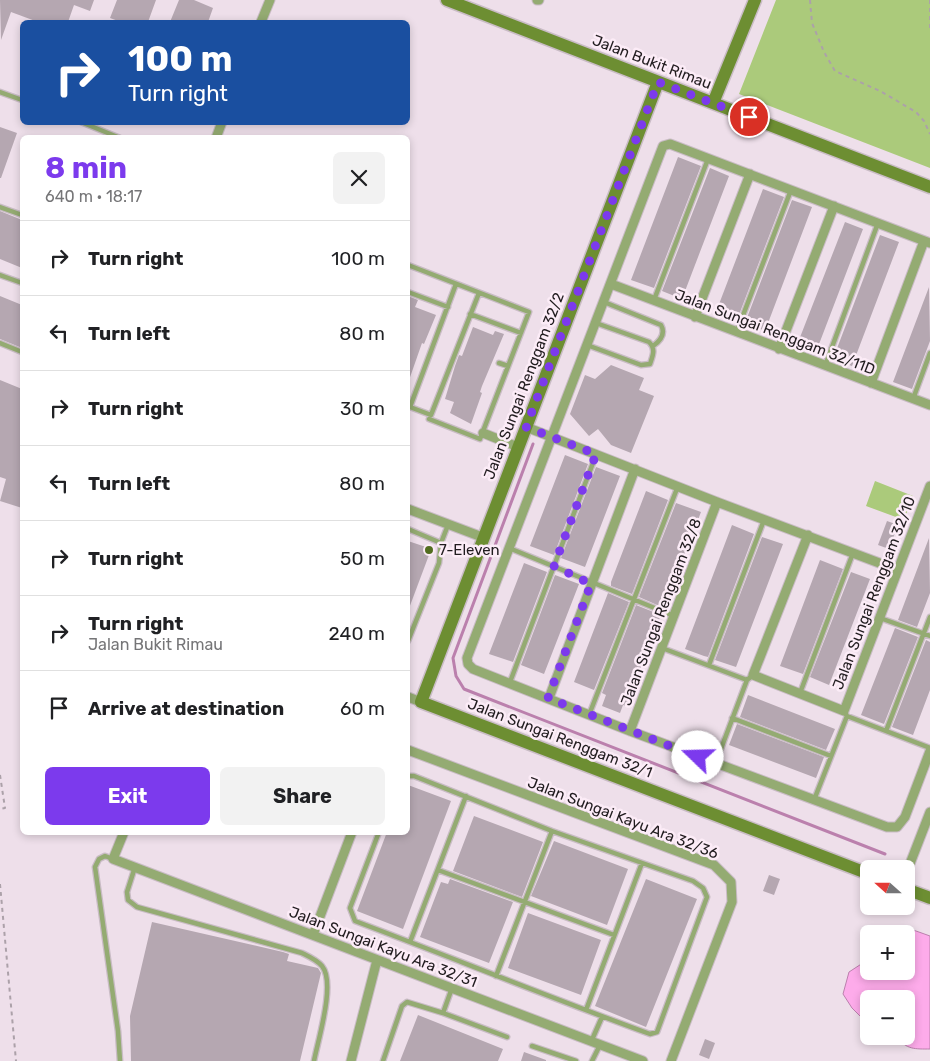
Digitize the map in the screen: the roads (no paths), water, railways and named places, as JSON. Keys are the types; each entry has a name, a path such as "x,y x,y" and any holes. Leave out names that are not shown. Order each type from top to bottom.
{"street":[{"path":"262,20 270,0"},
{"name":"Jalan Bukit Rimau","path":"446,0 930,187"},
{"path":"713,103 755,0"},
{"name":"Jalan Sungai Renggam 32/2","path":"421,702 482,537 658,82"},
{"path":"871,383 927,242 670,144 663,146 467,658 468,664 473,669 716,764 892,828 897,827 905,817 930,749"},
{"path":"695,317 750,174"},
{"path":"780,349 834,206"},
{"name":"Jalan Sungai Renggam 32/11D","path":"611,284 930,406"},
{"path":"526,427 898,570"},
{"path":"483,433 518,447"},
{"path":"548,698 635,469"},
{"name":"Jalan Sungai Renggam 32/10","path":"846,714 898,570 928,500 930,486"},
{"name":"Jalan Sungai Renggam 32/8","path":"630,731 717,502"},
{"path":"410,510 482,537"},
{"path":"808,535 750,678 800,693 846,714"},
{"name":"Jalan Sungai Renggam 32/1","path":"410,697 860,871"},
{"name":"Jalan Sungai Kayu Ara 32/36","path":"410,751 714,865 731,882 732,902 671,1061"},
{"path":"911,860 930,812"},
{"path":"113,859 123,835"},
{"path":"312,935 351,835"},
{"name":"Jalan Sungai Kayu Ara 32/31","path":"113,859 642,1061"},
{"path":"915,892 930,898"},
{"path":"351,1061 377,960"}],"lane":[{"path":"0,92 20,99"},
{"path":"88,125 113,135"},
{"path":"654,300 708,158"},
{"path":"737,332 791,190"},
{"path":"0,207 20,214"},
{"path":"825,366 878,223"},
{"path":"410,266 529,312 480,439 429,419"},
{"path":"0,275 20,282"},
{"path":"410,404 456,284"},
{"path":"410,293 448,307"},
{"path":"410,410 431,415 479,293"},
{"path":"604,302 661,325 663,330 662,337 653,346"},
{"path":"470,314 521,333"},
{"path":"587,345 640,365 650,364 654,353 653,346 649,342 596,323"},
{"path":"0,343 20,351"},
{"path":"913,399 930,353"},
{"path":"499,363 508,366"},
{"path":"510,682 596,454"},
{"path":"589,715 678,486"},
{"path":"710,665 764,519"},
{"path":"410,636 439,563 441,543 448,524"},
{"path":"410,530 441,543"},
{"path":"509,548 554,566 591,584 674,616"},
{"path":"800,693 854,552"},
{"path":"886,731 930,617"},
{"path":"880,618 930,636"},
{"path":"662,648 750,678 732,718 716,764"},
{"path":"814,801 846,714 930,749"},
{"path":"732,718 831,756"},
{"path":"378,835 350,908 355,920 650,1034 658,1032 707,898 703,888 692,881 552,832 466,796 410,776"},
{"path":"410,942 466,796"},
{"path":"496,976 526,903 552,832"},
{"path":"113,859 105,856 99,859 95,867 118,1031 120,1061"},
{"path":"586,1010 642,863"},
{"path":"135,867 127,892 128,900 137,907 302,953 321,965 326,975 327,991 314,1061"},
{"path":"438,870 614,935"},
{"path":"443,1013 452,988"},
{"path":"384,1061 402,1006 407,1002 443,1013 506,1037"},
{"path":"592,1061 602,1016"},
{"path":"532,1046 576,1061"}],"waterway":[{"path":"533,444 453,658 456,676 464,689 885,854"}],"place":[{"name":"7-Eleven","path":"429,550"}]}
